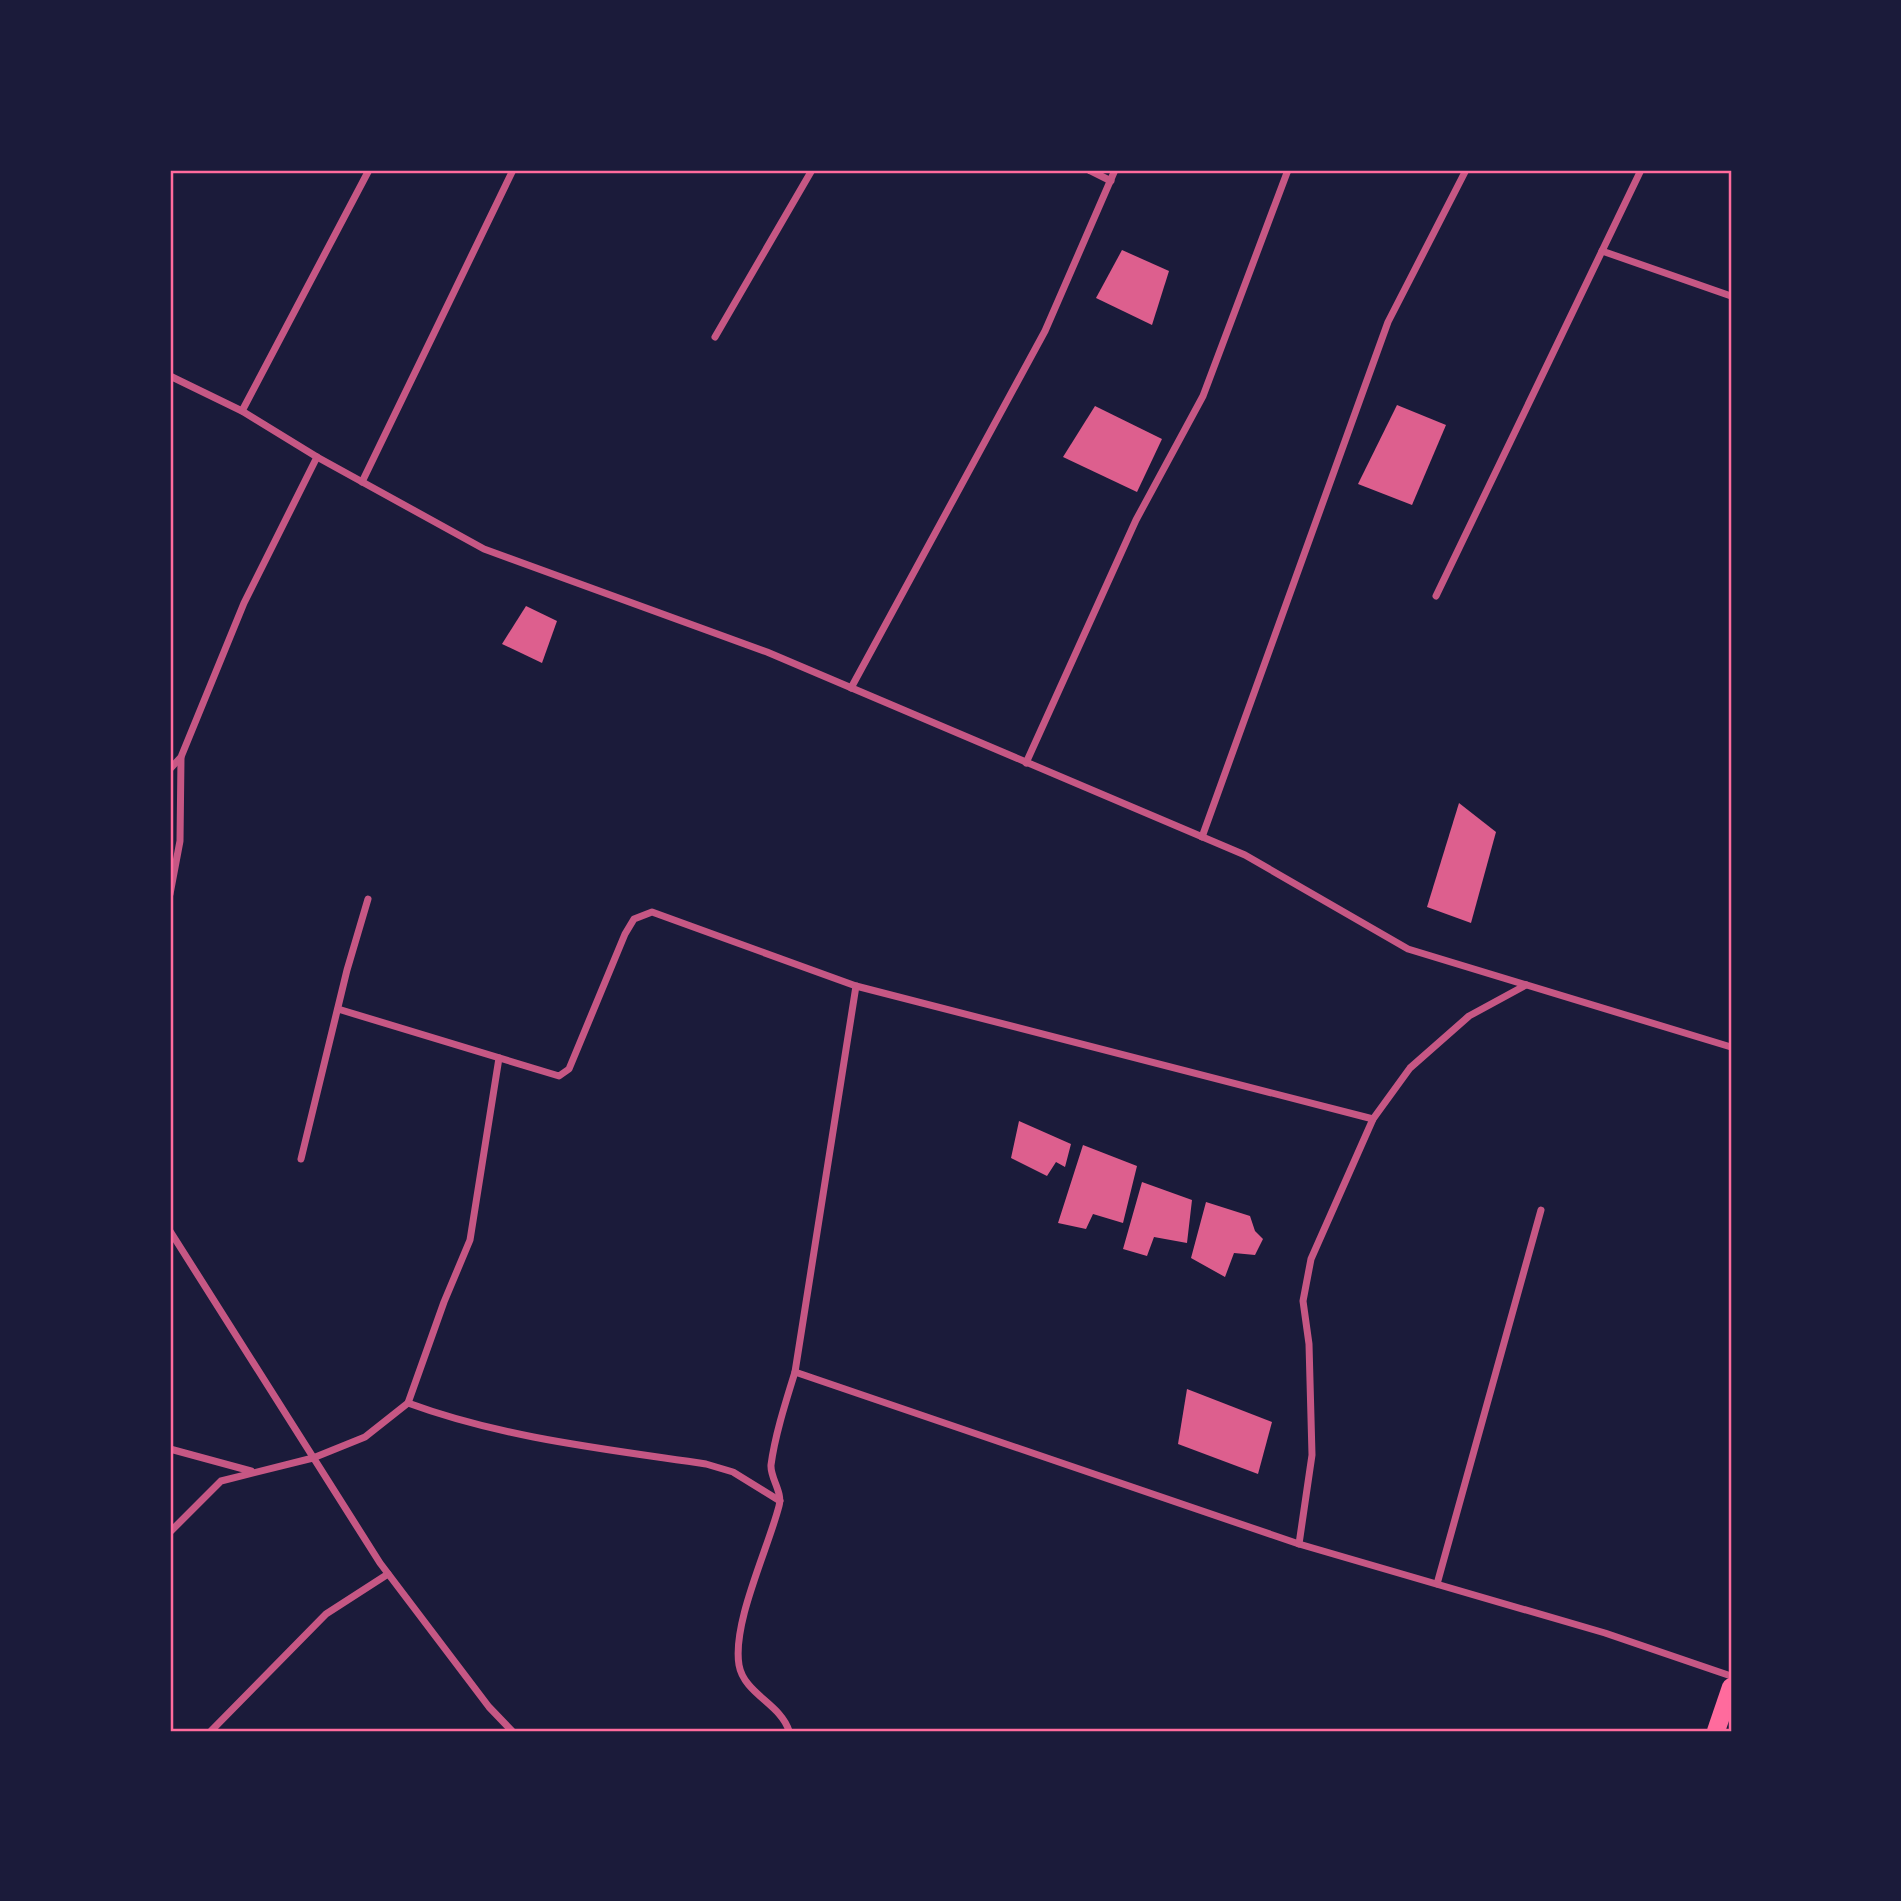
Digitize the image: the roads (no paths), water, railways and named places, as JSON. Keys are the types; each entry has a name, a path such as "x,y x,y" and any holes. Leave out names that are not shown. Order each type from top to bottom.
{"main road":[{"path":"1716,1731 1731,1687"}],"street":[{"path":"242,411 369,170"},
{"path":"362,482 513,170"},
{"path":"715,337 812,170"},
{"path":"1089,170 1111,181"},
{"path":"851,688 1045,331 1115,170"},
{"path":"1026,763 1136,520 1203,396 1288,170"},
{"path":"1202,837 1388,322 1466,170"},
{"path":"1436,596 1641,170"},
{"path":"1602,251 1731,296"},
{"path":"170,376 242,411 317,457 484,549 767,652 1245,855 1408,949 1731,1047"},
{"path":"170,769 181,757 244,603 317,457"},
{"path":"170,894 180,841 181,757"},
{"path":"301,1159 368,900"},
{"path":"338,1009 559,1076 565,1074 625,934 634,919 652,912 856,986 1373,1119"},
{"path":"1299,1544 1312,1455 1309,1344 1303,1301 1311,1259 1373,1119 1410,1068 1459,1025 1526,985"},
{"path":"789,1731 785,1718 750,1687 739,1666 740,1633 780,1502 771,1466 783,1409 795,1372 856,986"},
{"path":"170,1532 221,1480 313,1458 365,1437 408,1403 444,1302 470,1240 499,1058"},
{"path":"1437,1584 1541,1210"},
{"path":"170,1231 388,1574 489,1707 512,1731"},
{"path":"795,1372 1299,1544 1605,1633 1731,1676"},
{"path":"408,1403 460,1422 505,1432 706,1464 733,1472 780,1502"},
{"path":"170,1449 251,1471"},
{"path":"211,1731 326,1614 388,1574"}]}
